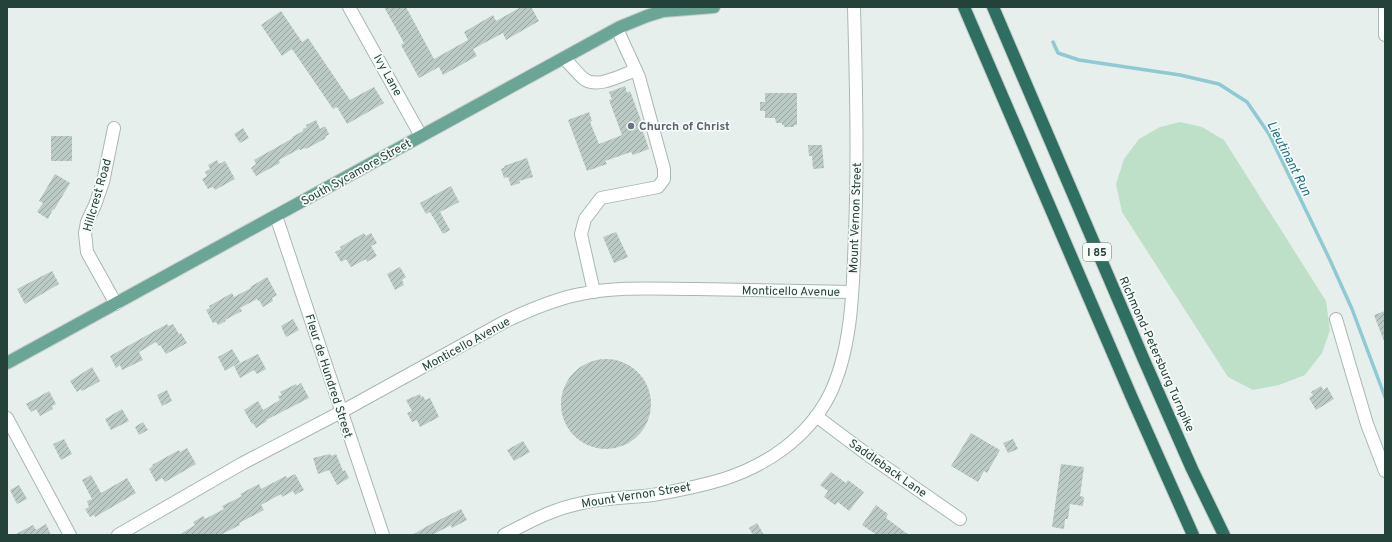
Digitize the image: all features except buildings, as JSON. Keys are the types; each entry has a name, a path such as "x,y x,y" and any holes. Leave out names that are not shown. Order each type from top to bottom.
{"highway":[{"name":"I 85","path":"964,7 1132,398 1193,535"},
{"name":"Richmond-Petersburg Turnpike","path":"992,7 1144,360 1192,469 1224,535"}],"main road":[{"name":"South Sycamore Street","path":"7,364 619,28 663,11 714,7"}],"street":[{"path":"594,292 581,234 585,219 602,198 658,187 664,178 664,169 636,70 619,28 654,7"},
{"name":"Mount Vernon Street","path":"504,535 556,510 571,506 596,500 653,495 684,489 722,480 746,471 772,458 790,445 800,436 816,416 828,397 836,378 844,354 849,328 857,184 857,96 854,7"},
{"path":"1385,7 1385,36"},
{"name":"Ivy Lane","path":"352,11 421,136"},
{"path":"564,58 585,80 594,83 603,82 636,70"},
{"name":"Hillcrest Road","path":"114,128 103,182 84,233 87,252 116,304"},
{"name":"Fleur de Hundred Street","path":"276,216 341,412 384,535"},
{"name":"Monticello Avenue","path":"118,535 243,463 341,412 504,322 532,309 555,301 581,294 612,289 852,292"},
{"path":"1336,319 1368,424 1385,471"},
{"name":"Saddleback Lane","path":"816,416 868,455 960,519"},
{"path":"7,418 70,535"}],"green space":[{"path":"1180,122 1202,127 1224,140 1326,301 1330,330 1322,353 1305,375 1279,385 1253,390 1228,377 1122,212 1116,184 1124,159 1139,139 1160,127"}],"waterway":[{"name":"Lieutinant Run","path":"1053,42 1058,53 1079,60 1180,75 1219,84 1247,102 1269,134 1329,258 1352,309 1385,397"}],"place":[{"name":"Church of Christ","path":"631,126"}]}
